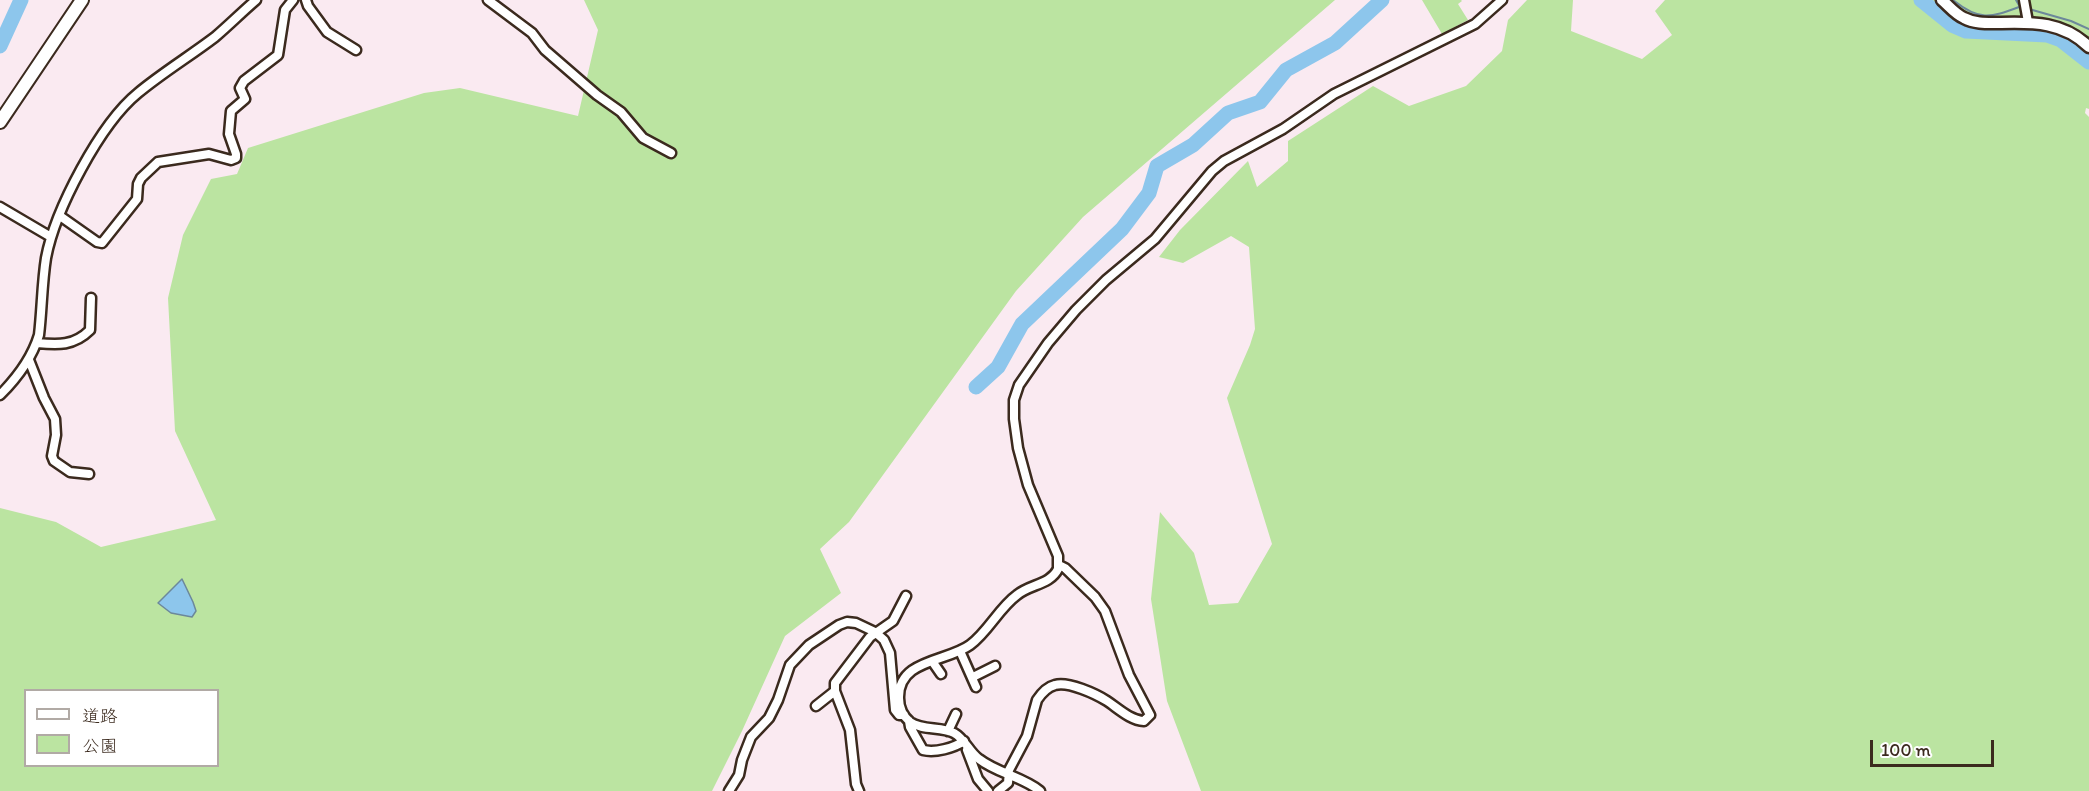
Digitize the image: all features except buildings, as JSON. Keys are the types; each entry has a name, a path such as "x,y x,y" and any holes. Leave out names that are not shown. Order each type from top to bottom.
{"main road":[{"path":"0,122 82,0"}],"street":[{"path":"0,395 29,360 37,343 46,259 51,237 82,166 122,108 137,93 215,37 256,0"},
{"path":"60,216 97,242 102,243 137,199 138,184 141,178 158,162 209,154 231,160 236,158 229,134 231,111 245,99 240,88 243,81 278,55 285,10 293,0"},
{"path":"306,0 327,32 356,50"},
{"path":"488,0 532,33 545,50 597,95 621,112 643,138 671,153"},
{"path":"965,744 927,751 919,745 898,701 901,683 907,674 971,645 1016,595 1049,580 1056,573 1059,565 1058,556 1028,485 1018,448 1014,419 1014,400 1019,385 1048,343 1106,280 1155,239 1212,171 1224,161 1283,129 1334,94 1475,24 1502,0"},
{"path":"1942,0 1956,13 1973,22 2028,19 2070,32 2089,47"},
{"path":"2025,2 2028,19"},
{"path":"0,207 51,237"},
{"path":"37,343 65,345 83,338 90,330 91,298"},
{"path":"29,360 55,419 56,435 52,456 54,461 70,472 89,474"},
{"path":"998,791 1008,783 1011,765 1027,736 1037,700 1041,694 1054,685 1062,684 1080,689 1104,699 1134,719 1144,721 1150,715 1129,675 1105,611 1095,597 1059,565"},
{"path":"859,791 856,784 850,730 835,691 835,683 875,632 893,621 906,596"},
{"path":"729,791 739,775 751,737 769,718 778,700 790,665 809,645 839,625 852,622 875,632 887,644 895,710 899,715 919,726 948,731 981,760 1040,791"},
{"path":"960,651 976,687"},
{"path":"932,661 940,674"},
{"path":"973,677 995,666"},
{"path":"816,706 835,691"},
{"path":"948,731 956,714"},
{"path":"965,744 972,769 988,791"}],"green space":[{"path":"584,0 1335,0 1083,217 1016,291 849,522 820,549 841,593 785,636 712,791 0,791 0,508 56,522 101,547 216,520 175,431 168,298 183,235 211,179 237,174 248,148 424,93 460,88 578,116 598,30"},
{"path":"1422,0 1461,0 1458,4 1468,20 1442,34"},
{"path":"1527,0 1573,0 1571,31 1642,59 1672,35 1655,11 1665,0 2089,0 2089,109 2086,108 2085,113 2089,117 2089,791 1201,791 1167,701 1151,599 1160,512 1194,553 1209,605 1238,603 1272,544 1227,398 1255,329 1249,247 1231,236 1183,263 1159,257 1180,230 1248,161 1257,187 1288,161 1288,141 1373,86 1409,106 1466,86 1502,51 1508,20"}],"water":[{"path":"182,579 196,611 192,617 171,613 158,603"}],"waterway":[{"path":"0,46 21,0"},
{"path":"976,387 998,367 1022,324 1122,229 1149,193 1157,166 1193,145 1228,113 1260,102 1286,70 1335,43 1382,0"},
{"path":"1921,0 1952,25 1966,31 2047,35 2061,40 2089,62"},
{"path":"1953,0 1970,12 1985,16 2000,14 2019,7"},
{"path":"2016,0 2020,7 2024,8"},
{"path":"2029,9 2071,21 2089,29"}]}
